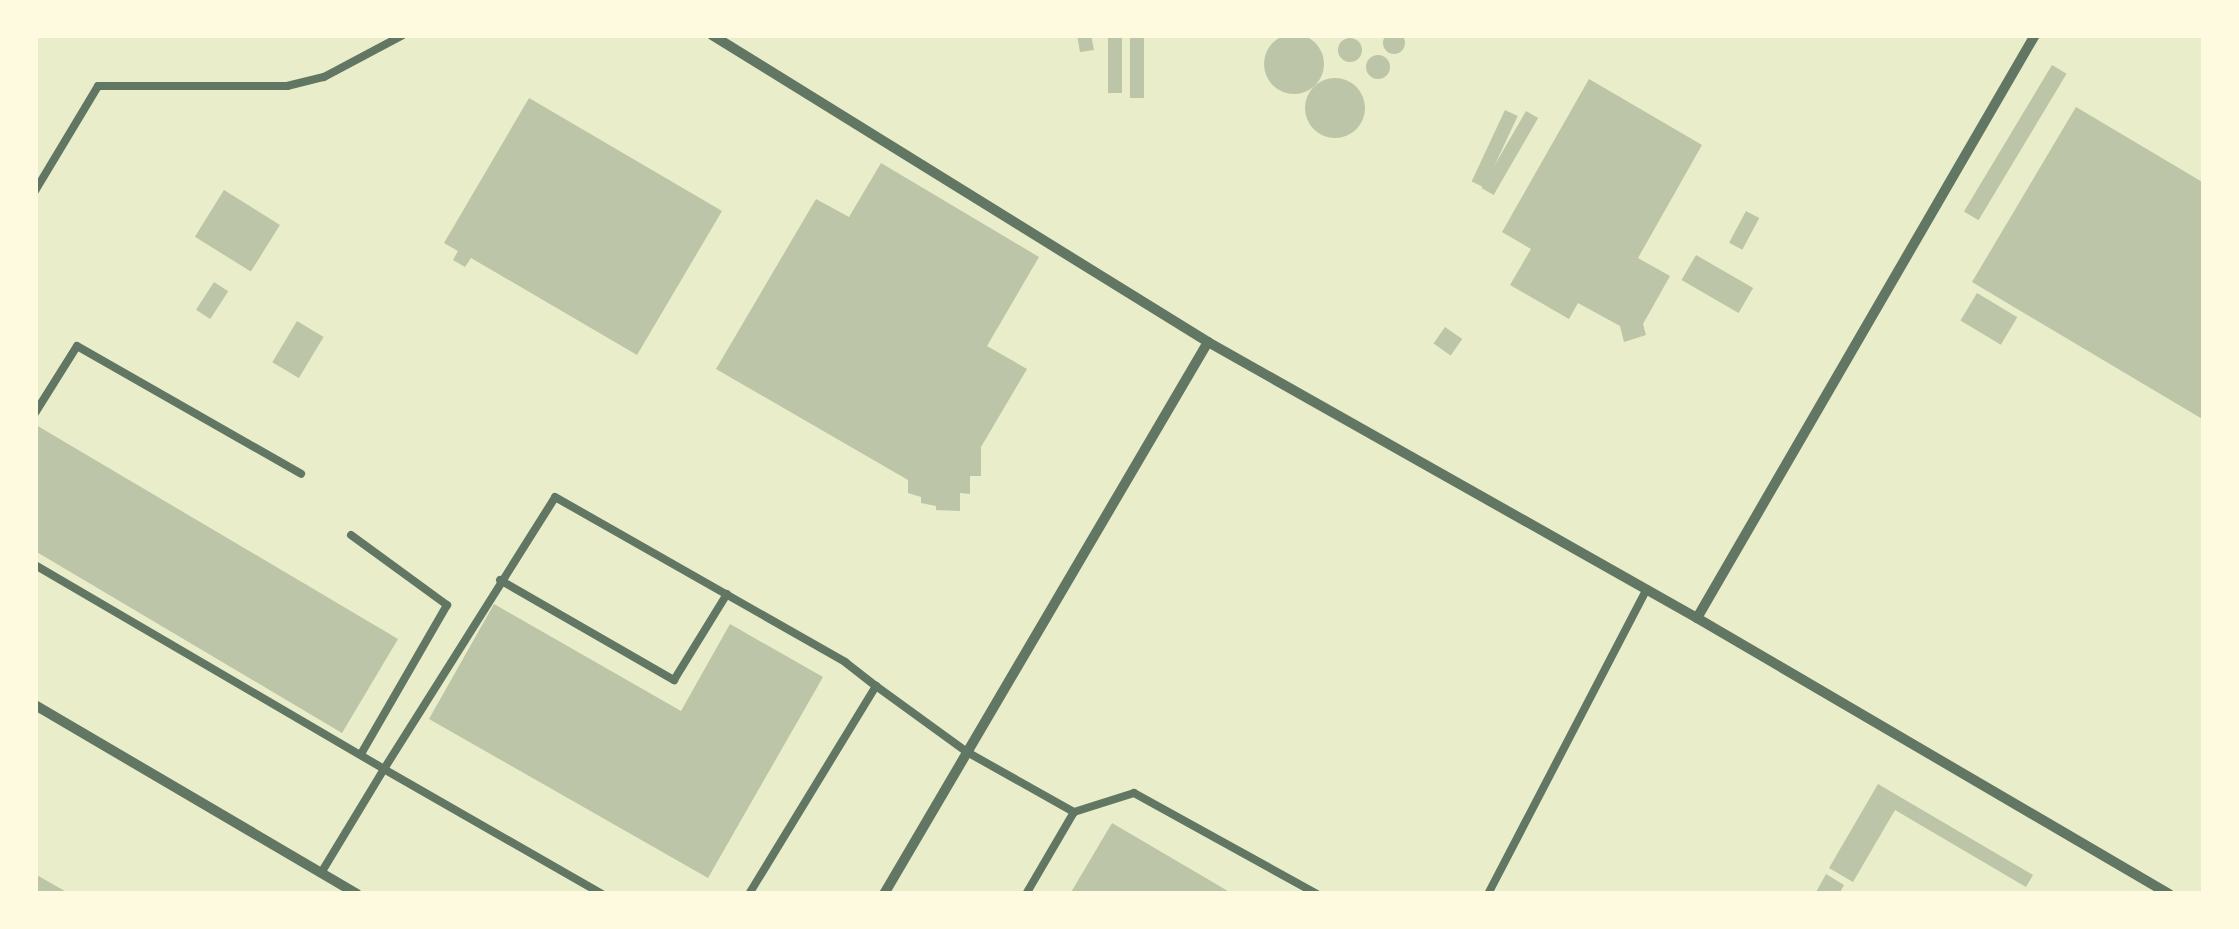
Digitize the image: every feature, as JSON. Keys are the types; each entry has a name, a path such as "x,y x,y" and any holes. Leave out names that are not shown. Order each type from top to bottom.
{"street":[{"path":"712,35 1208,342 1697,618 2169,894"},
{"path":"1697,618 2035,35"},
{"path":"884,894 1208,342"},
{"path":"35,705 358,894"}],"lane":[{"path":"35,191 98,86 287,86 324,77 403,35"},
{"path":"35,413 77,346 300,474"},
{"path":"322,873 500,580 555,497 845,662 967,752 1074,812"},
{"path":"351,535 447,605 361,754"},
{"path":"35,565 602,894"},
{"path":"500,580 674,680 727,594"},
{"path":"1488,894 1646,589"},
{"path":"749,894 876,686"},
{"path":"1026,894 1074,812 1134,793 1317,894"}],"building":[{"path":"1394,32 1402,35 1402,51 1394,54 1386,51 1383,43 1386,35"},
{"path":"1294,34 1315,43 1324,64 1315,85 1294,94 1273,85 1264,64 1273,43"},
{"path":"1077,35 1091,35 1094,50 1080,52"},
{"path":"1108,35 1122,35 1122,93 1108,93"},
{"path":"1130,35 1144,35 1144,98 1130,98"},
{"path":"1350,38 1362,50 1350,62 1338,50"},
{"path":"1378,55 1390,67 1378,79 1366,67"},
{"path":"2052,65 2067,74 1979,220 1964,212"},
{"path":"1335,78 1356,87 1365,108 1356,129 1335,138 1314,129 1305,108 1314,87"},
{"path":"1589,79 1702,145 1638,258 1670,276 1643,324 1646,335 1624,342 1620,326 1578,303 1569,319 1510,285 1531,249 1502,232"},
{"path":"529,98 722,211 637,355 471,258 465,267 453,260 458,251 444,243"},
{"path":"2076,107 2204,183 2204,420 1972,282"},
{"path":"1505,110 1518,116 1484,188 1472,182"},
{"path":"1526,111 1538,118 1494,195 1482,188"},
{"path":"881,163 1039,257 987,346 1027,369 981,447 981,476 970,476 970,494 960,493 960,511 936,510 936,506 921,503 921,497 908,493 908,480 716,369 816,199 849,217"},
{"path":"224,190 280,225 251,272 195,237"},
{"path":"1746,211 1759,218 1742,250 1729,243"},
{"path":"1696,255 1753,288 1739,313 1682,280"},
{"path":"214,282 228,291 210,319 196,310"},
{"path":"1977,293 2017,317 2001,345 1961,320"},
{"path":"297,321 324,337 299,378 272,362"},
{"path":"1445,327 1462,339 1451,355 1434,343"},
{"path":"36,425 398,639 342,733 35,551"},
{"path":"494,604 681,711 730,624 823,677 708,878 429,719"},
{"path":"1878,784 2033,875 2026,887 1895,810 1853,882 1829,868"},
{"path":"1112,823 1233,894 1070,894"},
{"path":"35,874 70,894 35,894"},
{"path":"1826,874 1844,885 1839,894 1815,894"}]}
